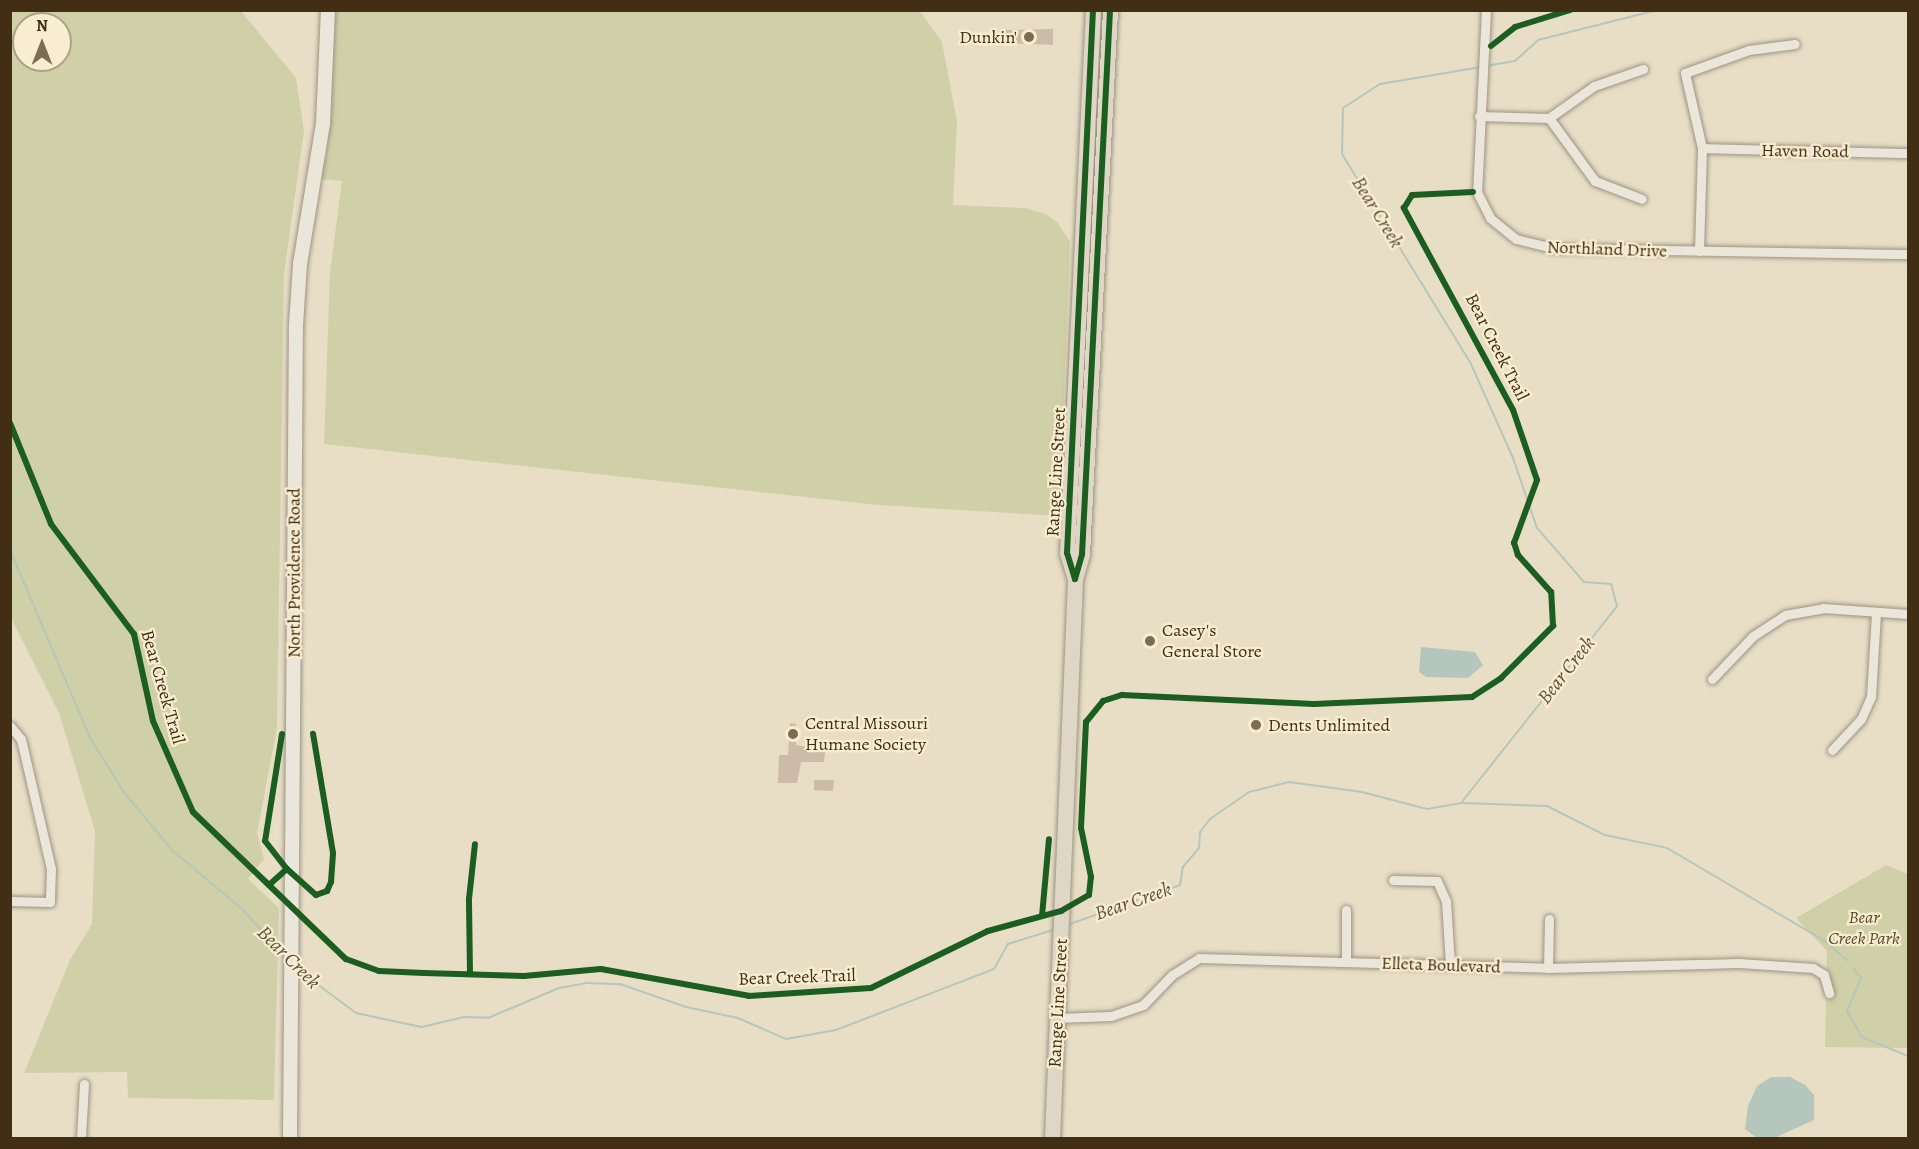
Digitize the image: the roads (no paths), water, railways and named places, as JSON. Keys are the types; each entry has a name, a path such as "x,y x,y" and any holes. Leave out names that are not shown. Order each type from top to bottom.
{"main road":[{"name":"Range Line Street","path":"1076,579 1067,553 1094,10"},
{"name":"Range Line Street","path":"1052,1138 1076,579 1082,554 1110,10"},
{"path":"1090,74 1098,97 1095,174 1101,196"},
{"path":"1084,202 1093,231 1088,305 1094,321"}],"street":[{"name":"North Providence Road","path":"290,1138 296,325 300,264 322,124 328,10"},
{"name":"Northland Drive","path":"1485,10 1480,75 1477,192 1490,218 1503,232 1532,245 1551,248 1908,254"},
{"path":"1699,251 1702,148 1684,73 1749,50 1795,44"},
{"path":"1479,116 1549,118 1594,86 1643,69"},
{"path":"1549,118 1595,181 1642,199"},
{"name":"Haven Road","path":"1702,148 1908,153"},
{"path":"1712,679 1753,636 1785,615 1823,608 1908,614"},
{"path":"1832,750 1861,719 1871,697 1876,612"},
{"path":"10,726 21,740 48,858 50,902 10,901"},
{"path":"1393,880 1437,881 1446,900 1450,964"},
{"path":"1346,910 1346,962"},
{"path":"1548,968 1549,919"},
{"name":"Elleta Boulevard","path":"1057,1018 1111,1016 1143,1005 1172,975 1198,958 1548,968 1739,963 1813,968 1824,975 1829,993"},
{"path":"81,1138 84,1084"}],"waterway":[{"name":"Bear Creek","path":"1486,66 1515,61 1538,40 1657,10"},
{"name":"Bear Creek","path":"1067,925 1180,885 1183,867 1199,848 1200,832 1210,819 1249,792 1289,782 1362,792 1427,809 1461,803 1617,606 1611,584 1584,582 1537,528 1513,458 1470,362 1342,154 1343,108 1380,84 1480,67"},
{"name":"Bear Creek","path":"10,550 90,738 124,792 172,850 242,909 285,956"},
{"path":"1461,803 1547,806 1605,835 1667,848 1825,941 1848,961"},
{"name":"Bear Creek","path":"297,969 356,1013 422,1027 464,1017 488,1018 559,988 587,983 620,984 686,1007 738,1018 786,1039 836,1030 994,969 1008,944 1053,930"},
{"path":"1853,968 1861,978 1847,1011 1862,1037 1908,1056"}],"place":[{"name":"Dunkin'","path":"1029,37"},
{"name":"Casey's General Store","path":"1150,641"},
{"name":"Dents Unlimited","path":"1256,725"},
{"name":"Central Missouri Humane Society","path":"793,734"}],"park label":[{"name":"Bear Creek Park","path":"1864,928"}]}
